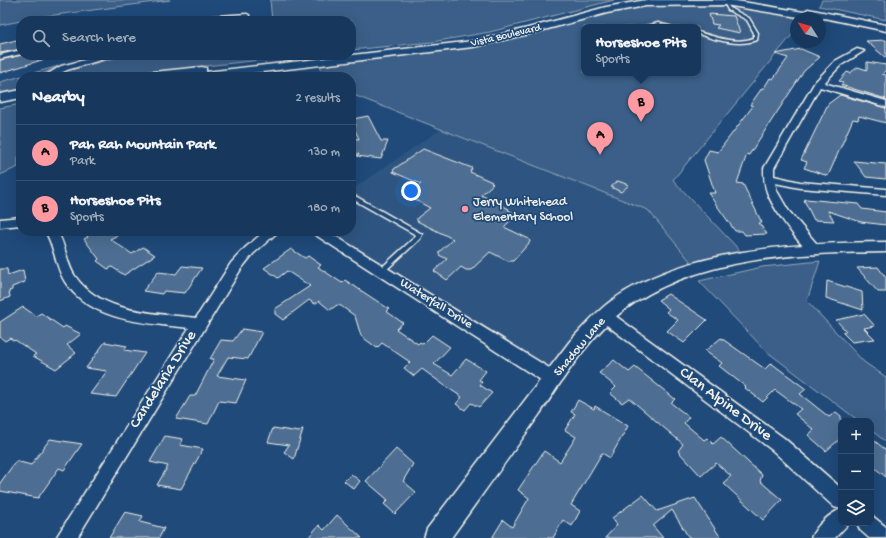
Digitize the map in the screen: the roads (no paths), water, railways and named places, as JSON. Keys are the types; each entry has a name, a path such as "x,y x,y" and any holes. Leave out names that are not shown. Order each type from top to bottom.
{"main road":[{"name":"Vista Boulevard","path":"356,52 437,44 487,36 603,5 632,0"},
{"name":"Vista Boulevard","path":"736,0 796,12"},
{"path":"755,0 802,12"},
{"name":"Vista Boulevard","path":"356,60 473,44 509,37 626,5 662,2 724,1 792,12"},
{"name":"Vista Boulevard","path":"826,18 886,28"},
{"name":"Vista Boulevard","path":"826,18 886,32"},
{"path":"179,72 290,60"},
{"name":"Vista Boulevard","path":"265,72 354,60"},
{"path":"0,98 16,95"},
{"path":"0,104 16,101"}],"street":[{"path":"816,250 774,197 768,178 769,168 818,84 838,63 860,51"},
{"path":"0,57 16,53"},
{"path":"57,72 70,66 93,60"},
{"path":"818,84 886,104"},
{"path":"768,178 800,185 886,192"},
{"path":"0,223 16,221"},
{"path":"53,236 70,278 78,290 90,300 125,314 199,324"},
{"name":"Candelaria Drive","path":"66,538 236,266 249,251 267,236"},
{"name":"Waterfall Drive","path":"326,236 553,379"},
{"name":"Shadow Lane","path":"436,538 590,331 605,316 632,295 656,282 701,266 743,258 855,247 886,247"},
{"name":"Clan Alpine Drive","path":"605,316 778,444 838,497"},
{"path":"821,538 838,522"},
{"path":"870,526 883,538"}],"lane":[{"path":"701,34 738,42 749,42 756,39 756,33 750,20 730,9 724,1"},
{"path":"356,199 419,234 418,238 382,270"}],"place":[{"name":"Horseshoe Pits","path":"641,122"},
{"name":"Pah Rah Mountain Park","path":"600,155"},
{"name":"Jerry Whitehead Elementary School","path":"465,209"}]}
